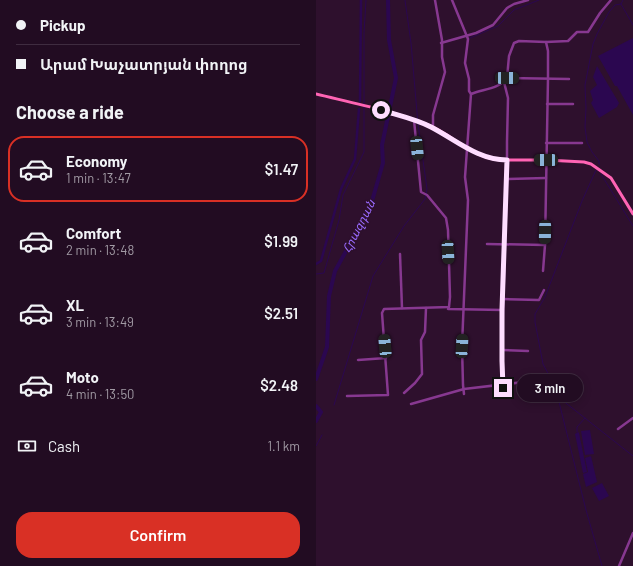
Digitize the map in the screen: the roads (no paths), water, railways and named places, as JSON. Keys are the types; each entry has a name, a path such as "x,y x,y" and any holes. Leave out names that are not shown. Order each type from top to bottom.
{"main road":[{"path":"316,94 367,106 421,122 487,158 496,160 584,162 591,164 601,170 615,183 633,214"}],"street":[{"path":"433,128 433,115 445,72 441,43 442,40 435,0"},
{"path":"452,0 468,39 465,63 469,79 469,91 471,94 465,177 468,200 462,346 464,394"},
{"path":"441,43 493,25 507,8 521,1 528,0"},
{"path":"471,94 504,82 507,78 509,56 514,43 519,41 546,42 568,40 577,32 588,32 600,13 611,0"},
{"path":"543,271 545,245 548,78 548,51 546,42"},
{"path":"507,78 569,79"},
{"path":"503,388 502,310 507,179 508,98 504,82"},
{"path":"547,104 573,104"},
{"path":"415,121 421,192 428,195 446,218 448,230 450,297 448,310 502,310"},
{"path":"546,143 582,143"},
{"path":"507,179 546,178"},
{"path":"487,244 545,245"},
{"path":"400,254 402,308"},
{"path":"503,299 539,300 544,290"},
{"path":"348,396 388,395 384,309 449,307"},
{"path":"404,393 422,374 421,340 425,332 426,308"},
{"path":"502,350 528,351"},
{"path":"358,360 386,358"},
{"path":"411,404 464,388 524,382 531,384"},
{"path":"618,429 633,418"},
{"path":"619,566 633,533"}],"waterway":[{"path":"360,101 361,0"},
{"path":"316,274 324,273 339,220 343,195 364,152 364,33 366,0"},
{"name":"Հրազդան","path":"316,379 327,347 329,296 335,271 370,208 383,163 382,145 396,78 389,40 388,0"},
{"path":"334,405 373,276 404,226 425,199 427,189 418,124 411,43 405,0"},
{"path":"470,38 498,26 514,10 539,0"},
{"path":"599,164 599,161 587,142 585,127 585,85 593,44 597,34 609,12 615,5 621,4 623,0"},
{"path":"621,4 633,25"},
{"path":"316,264 321,261 341,189 355,159 359,109"},
{"path":"558,398 551,379 543,364 535,322 535,314 545,297 582,201 596,170"},
{"path":"601,174 633,226"},
{"path":"562,400 633,456"},
{"path":"559,402 586,510 602,566"},
{"name":"Հրազդան","path":"316,406 321,412 316,421"},
{"path":"577,432 577,427 585,418"},
{"path":"316,446 322,435"}]}
